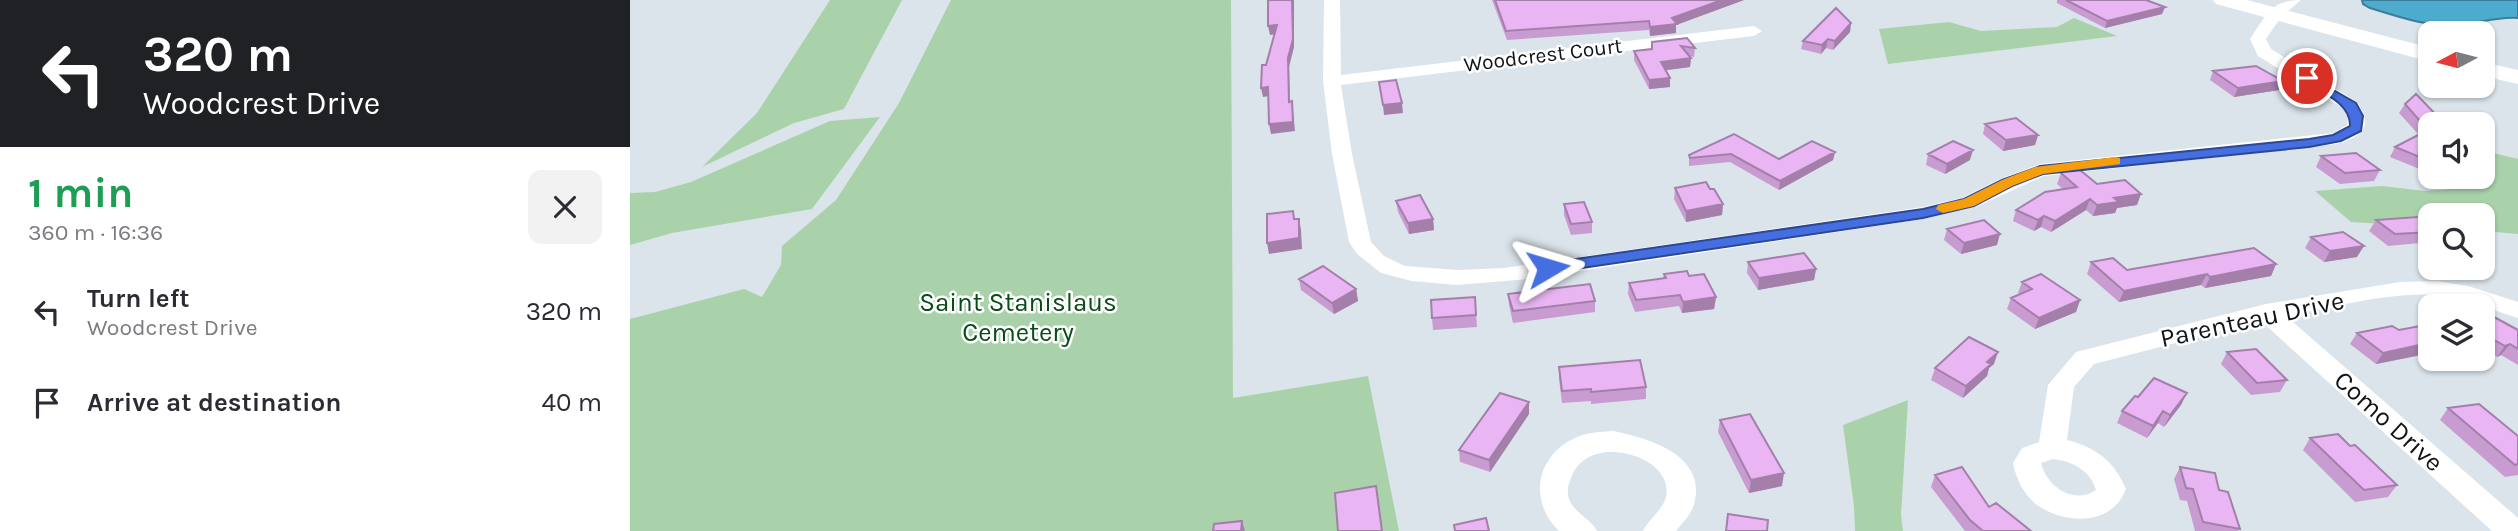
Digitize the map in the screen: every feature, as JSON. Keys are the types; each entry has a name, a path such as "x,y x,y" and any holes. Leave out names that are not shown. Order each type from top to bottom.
{"main road":[{"path":"2223,0 2418,52"},
{"path":"2496,72 2518,77"}],"street":[{"path":"1332,0 1332,81 1357,232 1367,254 1381,264 1427,276 1466,276 1565,266 1923,213 1969,202 2040,170 2337,138 2356,128 2357,116 2351,106 2264,52 2258,39 2275,14 2293,0"},
{"name":"Woodcrest Court","path":"1332,81 1754,31"},
{"name":"Parenteau Drive","path":"2052,448 2061,385 2085,358 2266,312 2417,288 2460,291 2518,310"},
{"name":"Como Drive","path":"2266,312 2512,531"},
{"path":"1582,531 1572,526 1559,511 1553,494 1554,478 1561,464 1573,452 1608,440 1647,446 1675,468 1681,484 1681,501 1674,517 1658,531"}],"green space":[{"path":"830,0 902,0 844,109 794,123 702,167 757,113"},
{"name":"Saint Stanislaus Cemetery","path":"951,0 1231,0 1233,398 1368,376 1399,531 630,531 630,319 744,289 762,297 781,265 782,246 836,200 899,103"},
{"path":"2074,18 2117,36 1888,64 1879,29 1949,22 1981,31 2057,27"},
{"path":"880,117 812,209 672,233 630,245 630,193 655,192 691,182 830,121"},
{"path":"2495,153 2518,159 2518,234 2495,232 2495,203 2418,203 2418,226 2351,222 2315,191 2382,186 2425,191 2495,189"},
{"path":"1908,400 1901,515 1903,531 1855,531 1843,425"}],"water":[{"path":"2362,0 2518,0 2518,18 2418,22 2363,4"}],"building":[{"path":"1268,0 1292,0 1293,39 1288,58 1289,102 1292,101 1293,122 1269,124 1268,87 1261,88 1262,65 1266,65 1277,25 1268,26"},
{"path":"1495,0 1722,0 1672,18 1677,24 1650,27 1649,21 1506,31"},
{"path":"2066,0 2146,0 2165,7 2107,21"},
{"path":"1836,8 1851,23 1835,41 1828,39 1822,45 1803,41"},
{"path":"1687,38 1695,48 1681,46 1691,58 1661,62 1670,78 1649,80 1634,51 1652,49 1652,42"},
{"path":"2256,66 2283,81 2238,88 2213,71"},
{"path":"1396,80 1402,103 1383,105 1379,82"},
{"path":"2416,94 2433,112 2418,112 2418,119 2405,104"},
{"path":"2016,118 2038,135 2006,140 1985,124"},
{"path":"1734,134 1779,159 1812,141 1835,152 1780,181 1731,154 1690,158 1689,155"},
{"path":"2418,135 2418,156 2395,147"},
{"path":"1953,141 1973,150 1947,164 1928,154"},
{"path":"2356,153 2380,170 2345,173 2321,156"},
{"path":"2074,165 2097,184 2125,180 2141,194 2114,198 2119,202 2097,205 2090,199 2055,221 2044,216 2038,220 2016,210 2045,192 2077,187 2061,173 2067,166"},
{"path":"1706,182 1723,204 1686,211 1675,188"},
{"path":"1420,195 1433,219 1408,223 1396,201"},
{"path":"1584,202 1592,222 1571,224 1564,204"},
{"path":"1293,211 1294,219 1299,219 1299,238 1267,243 1267,214"},
{"path":"2418,217 2418,233 2395,234 2376,220"},
{"path":"1984,220 2000,234 1964,243 1947,229"},
{"path":"2343,232 2364,246 2330,251 2311,237"},
{"path":"2254,248 2276,264 2210,277 2207,274 2124,291 2091,262 2113,258 2127,270"},
{"path":"1804,253 1816,269 1759,278 1748,262"},
{"path":"1323,266 1356,289 1332,303 1299,279"},
{"path":"1687,271 1689,276 1704,274 1716,297 1683,302 1680,295 1636,300 1629,283 1666,278 1664,274"},
{"path":"2041,274 2080,300 2039,318 2011,298 2032,289 2022,282"},
{"path":"1590,284 1595,301 1513,311 1508,294"},
{"path":"1475,297 1476,315 1432,318 1431,300"},
{"path":"2495,318 2518,330 2518,349 2510,344 2505,346 2495,340"},
{"path":"2392,326 2399,330 2418,326 2418,345 2383,353 2357,333"},
{"path":"1969,337 1998,352 1987,362 1991,364 1966,386 1935,368"},
{"path":"2256,349 2287,380 2257,383 2227,352"},
{"path":"1640,360 1646,387 1591,392 1591,389 1562,391 1559,367"},
{"path":"2154,378 2187,393 2170,415 2163,411 2153,426 2122,411"},
{"path":"1500,393 1529,402 1489,460 1459,450"},
{"path":"2479,404 2518,436 2518,464 2515,465 2448,408"},
{"path":"1750,414 1784,473 1751,480 1720,420"},
{"path":"2338,434 2350,446 2355,445 2397,485 2364,490 2310,438"},
{"path":"1962,467 1989,507 1996,503 2031,531 1983,531 1970,520 1935,475"},
{"path":"2180,467 2215,473 2219,490 2228,492 2240,529 2203,522 2193,489 2186,488"},
{"path":"1376,486 1382,531 1338,531 1335,493"},
{"path":"1728,514 1768,520 1767,531 1726,531"},
{"path":"1486,518 1489,531 1455,531 1454,525"},
{"path":"1242,521 1241,531 1213,531 1214,524"}],"slow traffic":[{"path":"1943,209 1969,202 2040,170 2115,161"}],"route":[{"path":"1548,268 1923,213 1969,202 2040,170 2309,143 2337,138 2356,128 2357,116 2351,106 2307,78"}]}
